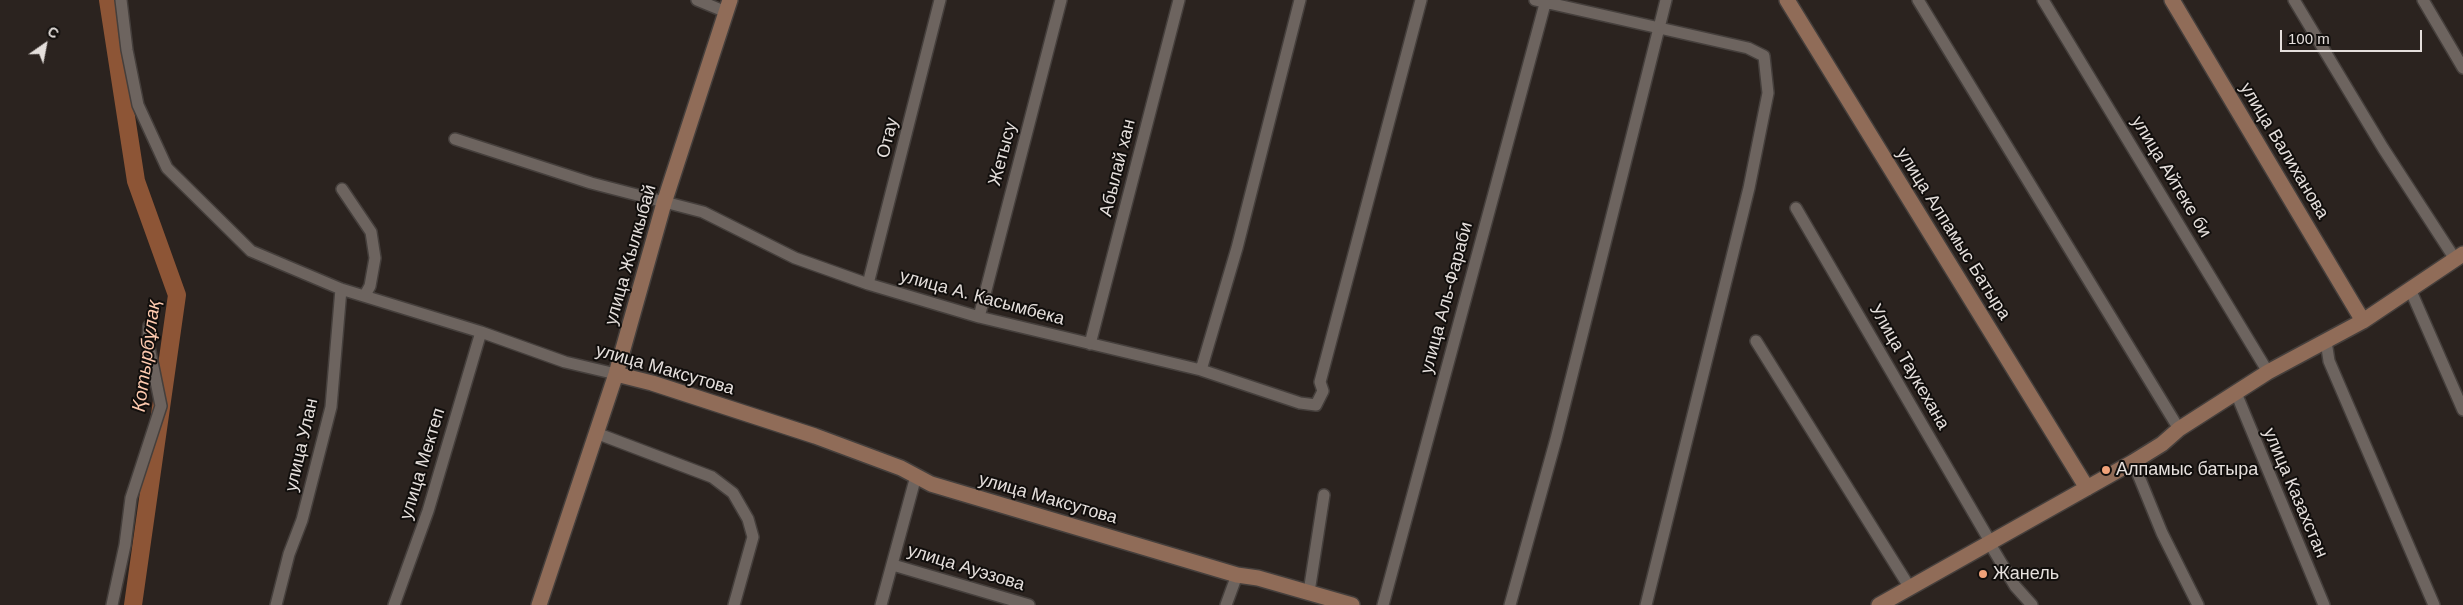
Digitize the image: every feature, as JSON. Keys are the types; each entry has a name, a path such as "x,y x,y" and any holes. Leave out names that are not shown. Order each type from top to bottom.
{"street":[{"name":"улица Максутова","path":"121,0 126,50 138,105 167,168 251,250 340,289 365,295 396,307 481,332 565,362 652,382 816,436 901,468 931,484 1237,575 1258,578 1352,605"},
{"path":"697,0 728,6"},
{"name":"Отау","path":"868,284 940,0"},
{"name":"Жетысу","path":"979,317 1061,0"},
{"name":"Абылай хан","path":"1090,344 1179,0"},
{"path":"1201,370 1242,228 1300,0"},
{"name":"улица А. Касымбека","path":"455,139 531,164 664,203 703,212 794,258 868,284 979,317 1201,370 1300,403 1316,405 1323,392 1320,382 1421,0"},
{"path":"1510,605 1556,439 1666,0"},
{"path":"1918,0 2179,429"},
{"name":"улица Айтеке би","path":"2043,0 2268,372"},
{"name":"улица Валиханова","path":"2172,0 2363,321"},
{"path":"1880,605 2133,462 2162,444 2179,429 2268,372 2363,321 2459,256 2384,148 2294,0"},
{"path":"2423,0 2463,68"},
{"path":"1542,1 1748,48 1764,56 1768,93 1740,225 1646,605"},
{"name":"улица Аль-Фараби","path":"1383,605 1542,1"},
{"name":"улица Алпамыс Батыра","path":"1789,1 2087,488"},
{"name":"улица Жылкыбай","path":"539,605 616,374 664,203 728,6"},
{"path":"342,189 371,232 375,258 370,286 365,295"},
{"name":"Улица Таукехана","path":"1796,208 1990,544 2015,586 2032,605"},
{"name":"улица Улан","path":"276,605 289,554 302,520 331,407 340,289"},
{"path":"2410,290 2463,410"},
{"path":"112,605 125,545 131,498 161,406 148,342 149,326"},
{"name":"улица Мектеп","path":"394,605 428,511 481,332"},
{"path":"1756,341 1910,588"},
{"path":"2326,341 2329,361 2434,605"},
{"name":"улица Казахстан","path":"2236,393 2324,605"},
{"path":"596,433 712,477 733,493 748,519 753,537 734,605"},
{"path":"2133,462 2162,532 2198,605"},
{"path":"881,605 916,476"},
{"path":"1308,592 1324,495"},
{"name":"улица Ауэзова","path":"893,565 1029,605"},
{"path":"1226,605 1237,575"}],"waterway":[{"name":"Қотырбұлақ","path":"108,0 136,181 177,295 133,605"}],"place":[{"name":"Алпамыс батыра","path":"2106,470"},
{"name":"Жанель","path":"1983,574"}]}
